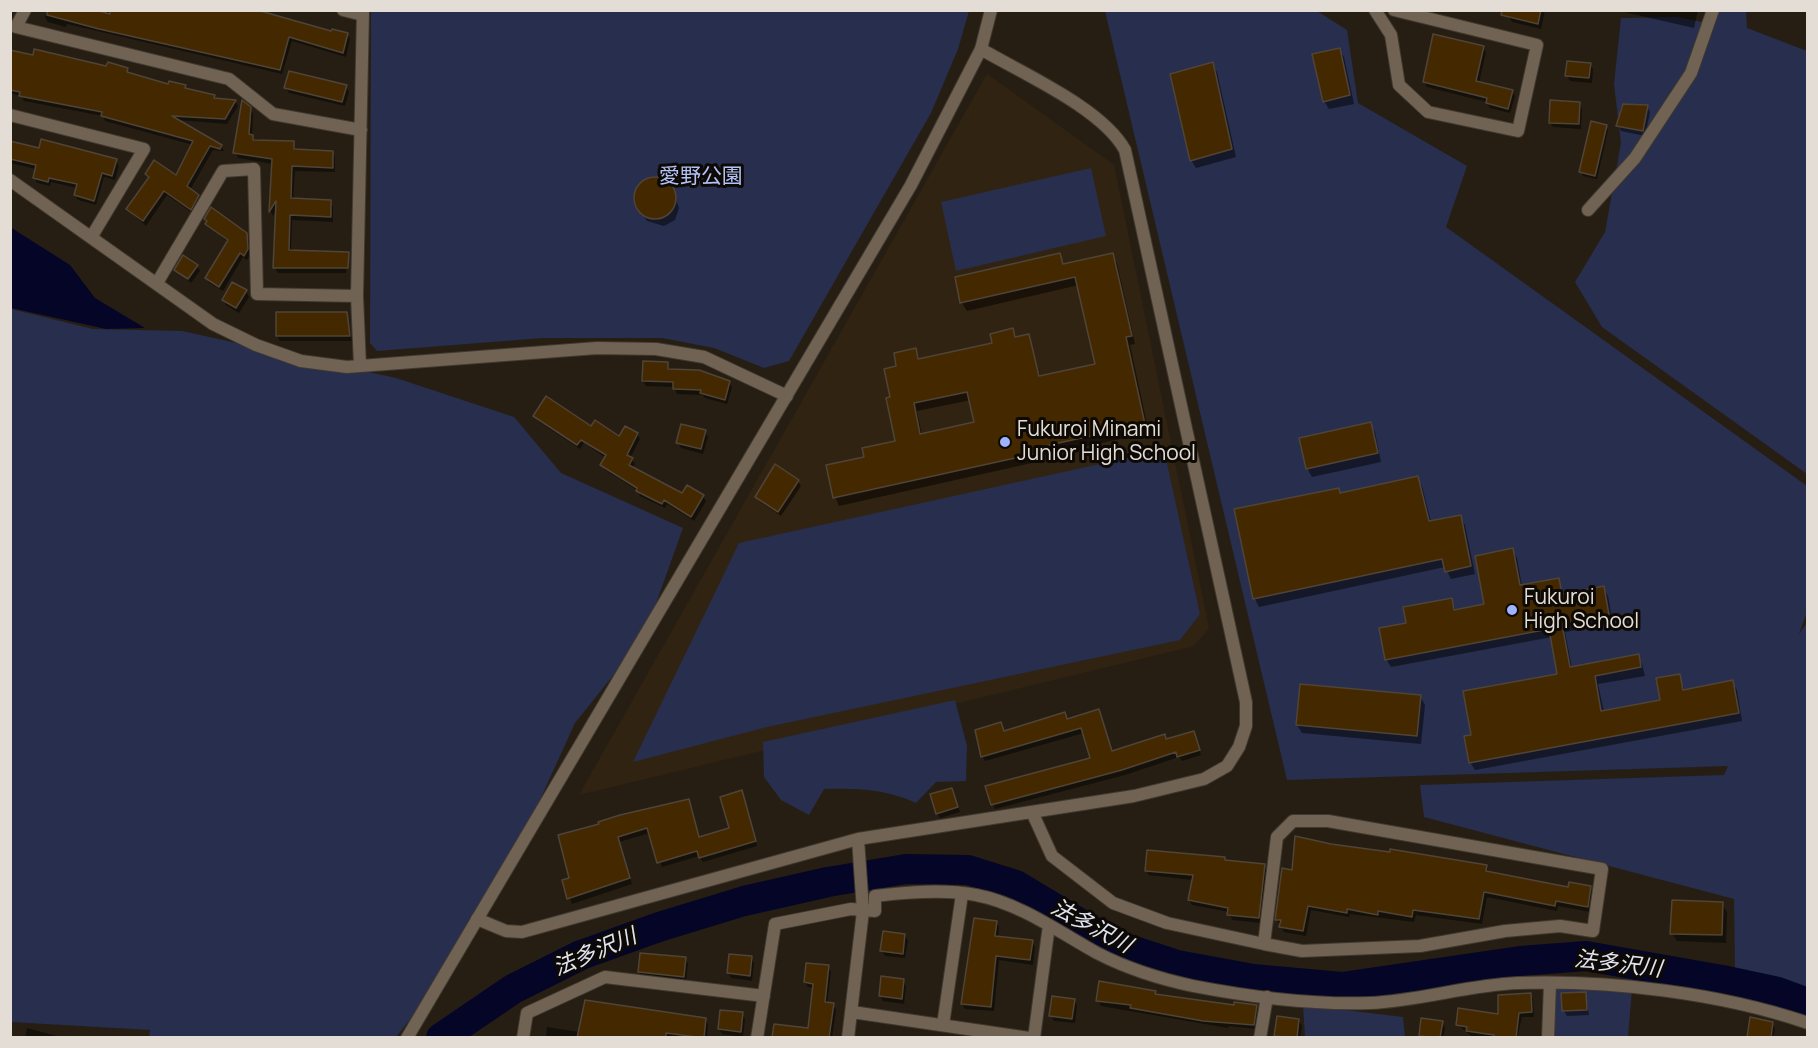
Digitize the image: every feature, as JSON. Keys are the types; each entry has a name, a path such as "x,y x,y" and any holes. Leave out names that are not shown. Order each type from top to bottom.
{"street":[{"path":"25,10 16,27 229,79 273,114 362,130"},
{"path":"343,10 363,13 357,296 360,366"},
{"path":"407,1038 911,185 981,49 991,10"},
{"path":"1375,10 1391,34 1399,85 1428,112 1518,131 1537,45 1455,17 1394,10"},
{"path":"1588,210 1635,158 1691,73 1713,10"},
{"path":"477,919 506,931 522,932 859,845 1032,812 1134,796 1204,779 1227,766 1239,747 1246,726 1246,702 1125,150 1117,135 1099,119 981,49"},
{"path":"10,115 144,149 92,236"},
{"path":"157,283 223,171 254,170 257,294 357,296"},
{"path":"10,180 213,324 256,345 301,361 360,366 597,348 656,349 704,357 786,396"},
{"path":"1032,812 1052,856 1113,903 1167,923 1264,944 1313,950 1420,946 1504,931 1560,926 1593,931 1602,869 1328,821 1293,821 1276,837 1264,944"},
{"path":"848,1038 863,911 859,845"},
{"path":"757,1038 775,924 851,909 875,911 875,896 902,892 977,895 1017,909 1100,954 1143,973 1192,986 1267,997 1330,1003 1371,1003 1515,983 1587,983 1726,1000 1772,1011 1808,1023"},
{"path":"943,1025 962,894"},
{"path":"1034,1038 1048,925"},
{"path":"523,1038 526,1013 604,977 764,996"},
{"path":"1548,1038 1550,983"},
{"path":"1260,1038 1267,997"},
{"path":"852,1012 1029,1038"}],"shaded area":[{"path":"987,74 1114,165 1209,628 1194,646 579,795"},
{"path":"10,227 70,265 95,298 145,328 106,329 11,308"}],"green space":[{"name":"愛野公園","path":"371,10 969,11 958,49 931,113 789,361 764,368 714,348 662,338 543,338 377,351 370,343"},
{"path":"1105,11 1317,11 1347,30 1358,103 1467,166 1446,227 1807,486 1807,612 1799,634 1807,623 1807,994 1796,988 1735,972 1734,899 1424,817 1420,785 1724,775 1728,766 1287,780"},
{"path":"1719,11 1746,11 1747,28 1807,51 1807,474 1602,327 1575,282 1605,232 1621,143 1614,84 1621,18 1678,17 1715,25"},
{"path":"1091,168 1106,236 956,271 941,202"},
{"path":"11,309 93,329 182,331 396,378 514,417 561,473 683,528 644,637 575,723 512,861 437,986 396,1037 149,1038 150,1030 11,1022"},
{"path":"1164,450 1200,614 1180,640 767,727 633,762 739,543"},
{"path":"955,700 967,746 966,781 936,782 916,803 871,790 824,789 809,815 781,800 764,777 763,742"},
{"path":"1550,983 1632,989 1628,1037 1549,1038"},
{"path":"1303,1005 1403,1017 1405,1037 1305,1037"}],"building":[{"path":"47,10 96,10 110,14 110,10 257,10 331,31 332,29 348,33 343,53 289,37 280,70 99,29 47,15"},
{"path":"1502,10 1541,10 1538,24 1501,15"},
{"path":"1433,34 1484,46 1476,81 1513,90 1508,109 1486,103 1487,98 1423,82"},
{"path":"1340,48 1350,95 1323,102 1312,54"},
{"path":"34,49 106,66 108,62 128,68 127,72 168,84 169,81 186,85 185,88 215,95 214,98 236,100 225,119 172,116 222,145 220,149 210,146 187,186 199,195 191,210 164,191 143,221 126,209 149,177 145,174 154,160 176,175 193,141 101,116 102,112 19,96 20,92 10,90 10,50 33,55"},
{"path":"1567,61 1591,63 1589,78 1565,76"},
{"path":"1213,62 1232,149 1190,161 1170,74"},
{"path":"289,71 347,85 342,102 284,88"},
{"path":"242,100 251,107 249,134 253,135 253,140 294,141 294,149 333,151 333,168 292,166 291,198 331,200 331,217 290,215 289,250 349,252 348,268 273,268 276,201 269,212 272,159 233,153"},
{"path":"1550,100 1580,102 1579,124 1549,123"},
{"path":"1623,104 1648,105 1643,131 1616,126"},
{"path":"1591,121 1607,125 1595,176 1579,172"},
{"path":"41,139 117,159 112,176 102,173 94,201 74,195 77,184 49,178 48,182 33,178 36,165 10,159 10,141 39,148"},
{"path":"655,177 670,183 676,198 670,213 655,219 640,213 634,198 640,183"},
{"path":"211,207 247,233 248,249 244,256 240,253 219,287 205,278 228,240 205,224 207,221 204,219"},
{"path":"1060,253 1063,264 1113,253 1132,336 1126,337 1145,424 1036,448 1038,453 833,498 826,465 864,457 862,448 895,441 886,398 890,397 884,369 896,366 894,353 916,348 918,359 992,343 990,334 1013,328 1015,337 1029,334 1039,376 1095,364 1075,277 960,303 955,277","holes":["967,392 974,422 920,434 914,403"]},
{"path":"183,255 198,265 188,279 174,270"},
{"path":"232,282 247,290 236,308 222,300"},
{"path":"276,312 347,312 350,336 276,336"},
{"path":"643,361 668,362 668,369 699,370 730,381 725,400 700,393 701,390 673,389 673,382 642,381"},
{"path":"546,396 591,426 595,420 619,436 625,426 638,433 627,455 633,458 629,465 682,493 687,485 704,495 691,517 664,500 662,504 636,491 637,488 600,465 606,455 581,440 577,445 533,416"},
{"path":"1371,422 1378,453 1306,469 1299,438"},
{"path":"681,424 706,430 701,449 676,443"},
{"path":"775,464 799,480 778,512 755,497"},
{"path":"1418,476 1429,521 1461,515 1471,566 1445,572 1442,559 1253,599 1234,509 1339,488 1340,493"},
{"path":"1513,548 1520,585 1559,578 1562,594 1604,586 1609,615 1562,624 1570,667 1639,654 1641,667 1595,676 1601,711 1660,700 1656,678 1680,674 1683,690 1733,680 1739,713 1469,763 1464,736 1471,735 1463,691 1557,674 1549,629 1385,660 1379,628 1406,623 1403,607 1452,598 1454,610 1484,604 1475,556"},
{"path":"1300,684 1421,695 1417,736 1296,725"},
{"path":"1099,709 1112,751 1165,734 1166,739 1194,731 1200,750 1177,757 1176,752 1122,770 991,805 985,786 1090,758 1081,728 981,757 975,730 1001,722 1004,731 1065,712 1067,719"},
{"path":"952,788 958,807 936,814 930,794"},
{"path":"742,790 756,841 699,858 697,851 657,863 647,828 618,837 630,878 567,899 562,880 569,878 558,835 599,824 598,822 620,815 689,799 699,837 729,828 720,797"},
{"path":"1295,836 1331,844 1390,852 1390,849 1487,865 1486,871 1568,887 1569,882 1591,886 1588,907 1556,901 1555,906 1484,892 1479,919 1413,910 1412,917 1378,911 1378,915 1347,909 1347,913 1308,906 1303,931 1279,927 1281,920 1275,920 1282,868 1292,870"},
{"path":"1147,850 1225,857 1225,860 1265,864 1259,918 1227,915 1228,908 1188,900 1193,875 1145,871"},
{"path":"1672,900 1723,902 1722,935 1670,934"},
{"path":"974,918 997,921 995,936 1033,940 1030,960 996,956 991,1007 961,1004"},
{"path":"883,931 905,934 903,954 880,951"},
{"path":"640,953 686,957 684,977 638,972"},
{"path":"729,954 752,956 750,976 727,973"},
{"path":"806,963 829,965 825,1002 834,1003 829,1038 772,1038 774,1024 808,1028 813,984 804,982"},
{"path":"881,976 904,979 902,999 879,996"},
{"path":"1099,981 1156,991 1155,994 1234,1005 1234,1002 1257,1005 1254,1025 1203,1021 1130,1008 1131,1005 1096,1001"},
{"path":"1586,992 1587,1010 1562,1011 1561,993"},
{"path":"1531,993 1532,1012 1519,1013 1516,1038 1494,1038 1494,1035 1466,1031 1467,1027 1456,1025 1458,1008 1498,1014 1498,995"},
{"path":"1052,996 1075,999 1072,1019 1049,1016"},
{"path":"585,1000 706,1018 704,1038 666,1033 666,1038 577,1038"},
{"path":"720,1010 743,1012 741,1032 718,1029"},
{"path":"1277,1016 1299,1019 1297,1038 1274,1036"},
{"path":"1750,1017 1773,1022 1771,1038 1747,1038"},
{"path":"1421,1018 1443,1021 1440,1038 1419,1036"}],"waterway":[{"name":"法多沢川","path":"441,1038 513,989 581,955 659,927 744,901 828,882 906,869 968,870 1016,885 1116,945 1177,965 1253,979 1342,987 1520,961 1586,956 1722,980 1778,992 1808,1003"}],"place":[{"name":"Fukuroi Minami Junior High School","path":"1005,442"},
{"name":"Fukuroi High School","path":"1512,610"}]}
